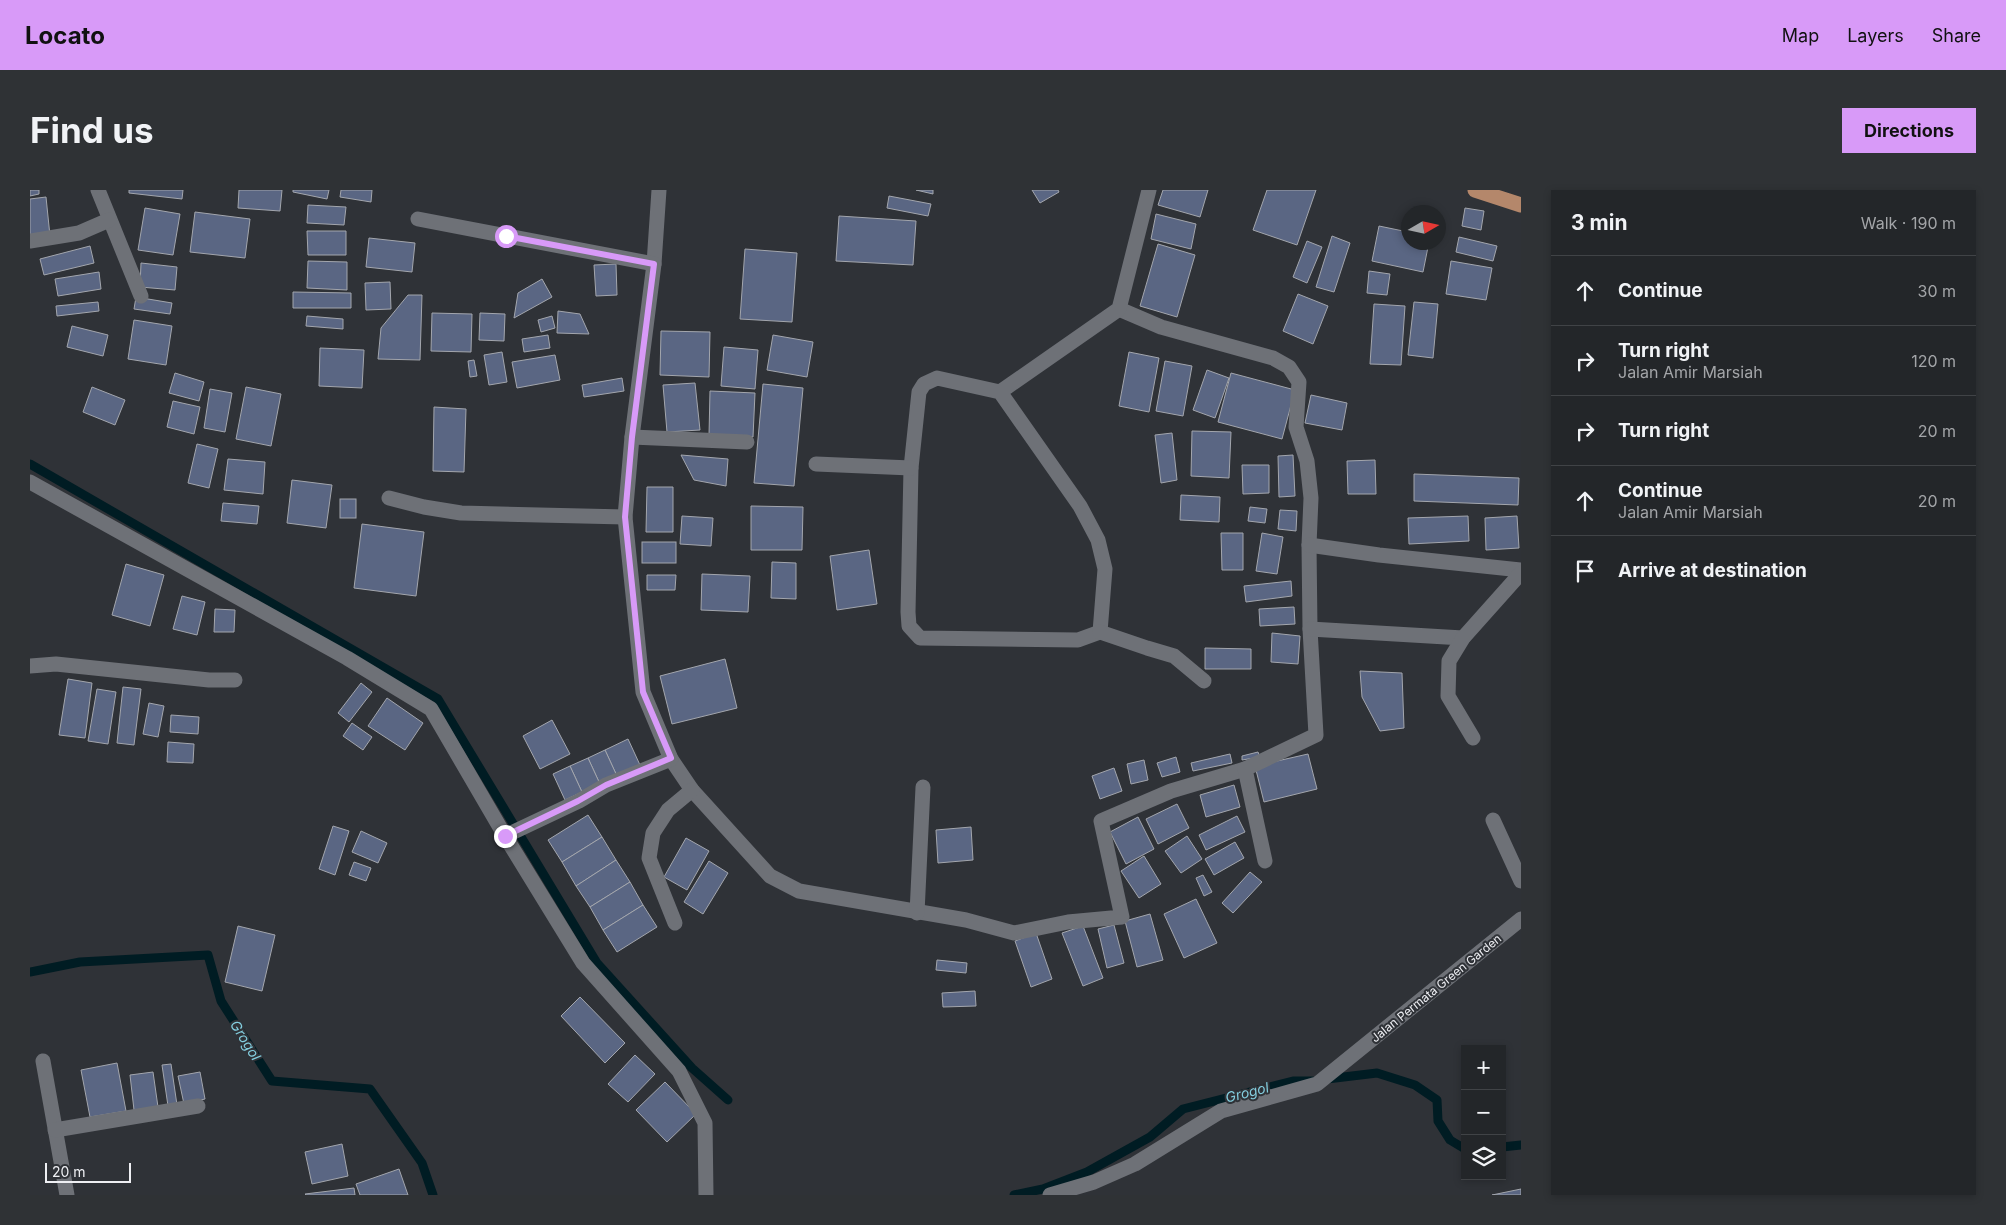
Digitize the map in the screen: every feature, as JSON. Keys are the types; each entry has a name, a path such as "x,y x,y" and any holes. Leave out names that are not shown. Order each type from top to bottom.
{"main road":[{"path":"1474,190 1521,205"}],"street":[{"path":"98,190 140,296"},
{"path":"660,190 654,264 632,437 625,517 643,692 671,758 692,790 770,876 799,891 966,920 1014,934 1068,922 1122,917 1101,821 1171,791 1245,770 1316,735 1310,629 1309,545 1311,498 1307,461 1296,427 1299,382 1289,367 1273,358 1161,327 1119,309"},
{"path":"1000,392 1119,309 1149,190"},
{"path":"418,219 654,264"},
{"path":"30,241 79,233 109,220"},
{"path":"1100,632 1105,569 1098,540 1080,506 1000,392 937,378 924,384 919,392 911,468 908,612 909,626 920,638 1078,640 1100,632 1174,656 1204,681"},
{"path":"632,437 747,442"},
{"path":"816,464 911,468"},
{"path":"30,482 348,658 431,709 505,836 583,963 679,1071 705,1123 706,1195"},
{"path":"389,498 424,507 462,513 625,517"},
{"path":"1309,545 1521,571"},
{"path":"1473,738 1448,696 1448,662 1463,638 1521,571"},
{"path":"1310,629 1463,638"},
{"path":"30,666 56,664 209,680 235,680"},
{"path":"505,836 578,801 606,785 671,758"},
{"path":"1245,770 1265,861"},
{"path":"917,913 923,787"},
{"path":"675,924 649,858 653,833 668,810 692,790"},
{"path":"1494,820 1521,881"},
{"name":"Jalan Permata Green Garden","path":"1050,1195 1094,1182 1135,1164 1221,1111 1317,1084 1521,919"},
{"path":"43,1061 67,1195"},
{"path":"55,1130 198,1106"}],"building":[{"path":"30,190 39,190 39,194 30,196"},
{"path":"129,190 183,190 182,199 129,193"},
{"path":"239,190 282,190 280,211 238,208"},
{"path":"293,190 329,190 327,199 293,192"},
{"path":"341,190 372,190 371,202 340,197"},
{"path":"916,190 933,190 933,194"},
{"path":"1032,190 1058,190 1059,192 1040,203"},
{"path":"1163,190 1208,190 1200,217 1158,205"},
{"path":"1267,190 1316,190 1297,245 1253,230"},
{"path":"889,196 931,204 928,216 887,208"},
{"path":"46,197 50,236 30,238 30,199"},
{"path":"308,205 346,207 344,225 307,223"},
{"path":"145,208 180,214 173,255 138,250"},
{"path":"1465,208 1484,211 1481,230 1462,226"},
{"path":"195,212 250,219 245,258 190,252"},
{"path":"1156,214 1196,224 1191,249 1151,239"},
{"path":"839,216 916,221 913,265 836,261"},
{"path":"1379,226 1401,231 1401,250 1427,250 1423,272 1372,261"},
{"path":"307,231 346,231 346,255 308,255"},
{"path":"1332,236 1350,243 1334,292 1316,287"},
{"path":"1459,237 1497,246 1493,261 1456,252"},
{"path":"369,238 415,243 412,272 366,267"},
{"path":"1307,241 1322,247 1307,283 1293,277"},
{"path":"1158,244 1195,255 1177,317 1140,306"},
{"path":"90,246 94,263 44,275 40,259"},
{"path":"745,249 797,253 792,322 740,319"},
{"path":"308,261 347,262 347,290 307,288"},
{"path":"1451,261 1492,268 1486,300 1446,294"},
{"path":"141,263 177,267 175,290 140,287"},
{"path":"616,264 617,295 596,296 594,265"},
{"path":"1369,271 1390,274 1387,295 1367,293"},
{"path":"99,272 101,289 58,296 55,279"},
{"path":"542,279 552,297 514,318 518,293"},
{"path":"390,282 391,309 366,310 365,283"},
{"path":"293,292 351,293 351,308 293,308"},
{"path":"1298,294 1328,306 1313,344 1283,331"},
{"path":"408,295 422,295 420,360 378,359 381,328"},
{"path":"136,297 172,303 170,314 134,309"},
{"path":"98,302 99,311 57,316 56,306"},
{"path":"1414,302 1438,304 1433,358 1408,355"},
{"path":"1374,304 1405,306 1401,365 1370,364"},
{"path":"558,311 580,314 589,334 557,333"},
{"path":"432,313 472,314 471,352 431,351"},
{"path":"480,313 505,314 504,341 479,340"},
{"path":"307,316 343,319 343,329 306,326"},
{"path":"552,316 555,328 541,332 538,320"},
{"path":"134,320 172,326 166,365 128,359"},
{"path":"72,326 108,335 103,356 67,347"},
{"path":"661,331 710,332 709,377 660,375"},
{"path":"548,335 550,348 524,352 522,339"},
{"path":"773,335 813,342 807,377 767,370"},
{"path":"724,347 758,350 755,389 721,386"},
{"path":"320,348 364,350 362,388 319,386"},
{"path":"502,352 507,382 489,385 484,355"},
{"path":"1129,352 1159,358 1149,412 1119,406"},
{"path":"555,355 560,380 517,388 512,362"},
{"path":"474,360 477,376 470,377 468,361"},
{"path":"1165,361 1192,366 1183,416 1156,411"},
{"path":"1207,370 1229,378 1215,418 1193,410"},
{"path":"175,373 204,382 199,401 169,393"},
{"path":"1231,373 1295,390 1282,439 1218,422"},
{"path":"622,378 624,391 584,397 582,385"},
{"path":"695,383 700,430 667,432 663,385"},
{"path":"763,384 803,388 794,486 754,483"},
{"path":"92,387 125,400 115,425 83,412"},
{"path":"246,387 281,394 271,446 236,439"},
{"path":"210,389 232,393 225,432 204,428"},
{"path":"710,391 755,393 753,437 709,435"},
{"path":"1311,395 1347,403 1342,430 1305,423"},
{"path":"173,401 200,407 194,434 167,427"},
{"path":"434,407 466,409 464,472 433,471"},
{"path":"1192,431 1231,432 1229,478 1191,476"},
{"path":"1172,433 1177,480 1161,483 1155,435"},
{"path":"197,444 218,449 209,488 188,483"},
{"path":"681,455 728,459 726,486 694,480"},
{"path":"1293,455 1295,496 1279,497 1278,456"},
{"path":"228,459 265,462 263,494 224,490"},
{"path":"1375,460 1376,494 1348,494 1347,461"},
{"path":"1242,465 1269,465 1269,493 1243,494"},
{"path":"1414,474 1519,478 1518,505 1414,501"},
{"path":"292,480 332,485 326,528 287,523"},
{"path":"647,487 673,487 673,532 646,532"},
{"path":"1181,495 1220,497 1219,522 1180,520"},
{"path":"340,499 356,499 356,518 340,518"},
{"path":"223,503 259,506 257,524 221,521"},
{"path":"751,506 803,507 802,550 751,550"},
{"path":"1250,507 1267,509 1265,523 1248,521"},
{"path":"1280,510 1297,511 1296,531 1278,529"},
{"path":"682,516 713,518 711,546 680,544"},
{"path":"1468,516 1469,541 1409,544 1408,518"},
{"path":"1517,516 1519,548 1486,550 1485,518"},
{"path":"362,524 424,532 416,596 354,588"},
{"path":"1221,533 1243,533 1243,570 1222,570"},
{"path":"1262,533 1283,537 1277,574 1256,571"},
{"path":"642,542 676,542 676,563 642,563"},
{"path":"869,550 877,604 837,610 830,556"},
{"path":"772,562 796,563 796,599 771,598"},
{"path":"126,564 164,575 150,626 112,615"},
{"path":"702,574 750,576 748,612 701,610"},
{"path":"647,575 676,575 675,590 647,590"},
{"path":"1291,581 1292,596 1246,602 1244,586"},
{"path":"182,596 205,602 197,635 173,629"},
{"path":"1294,607 1295,624 1260,626 1259,609"},
{"path":"215,609 235,610 234,632 214,632"},
{"path":"1272,633 1300,636 1298,664 1271,662"},
{"path":"1205,648 1251,649 1251,669 1205,669"},
{"path":"725,659 737,708 672,724 660,676"},
{"path":"1360,671 1402,673 1404,728 1380,731 1362,697"},
{"path":"68,679 92,683 85,738 59,735"},
{"path":"361,683 372,692 349,722 338,713"},
{"path":"123,687 141,689 134,745 117,743"},
{"path":"97,689 116,692 108,744 88,741"},
{"path":"387,698 423,723 405,750 368,726"},
{"path":"149,703 164,706 158,737 143,734"},
{"path":"171,715 199,717 198,734 170,732"},
{"path":"552,720 570,754 540,769 523,736"},
{"path":"352,723 372,737 363,750 343,736"},
{"path":"628,739 640,765 617,776 605,750"},
{"path":"168,742 194,744 193,763 167,762"},
{"path":"605,750 617,776 600,784 588,758"},
{"path":"1258,752 1260,757 1242,760 1242,756"},
{"path":"1230,754 1232,763 1193,771 1191,763"},
{"path":"1308,754 1317,789 1264,802 1255,766"},
{"path":"1176,757 1180,772 1162,777 1157,763"},
{"path":"588,758 600,784 582,792 570,766"},
{"path":"1144,760 1148,780 1131,784 1127,764"},
{"path":"570,766 582,792 565,800 553,774"},
{"path":"1114,768 1122,791 1100,799 1092,776"},
{"path":"1234,785 1240,807 1206,817 1200,795"},
{"path":"1177,804 1189,828 1158,844 1146,819"},
{"path":"588,815 602,837 562,862 548,840"},
{"path":"1237,816 1245,832 1206,850 1199,835"},
{"path":"1138,817 1154,849 1126,864 1110,832"},
{"path":"333,826 349,831 335,875 319,869"},
{"path":"971,827 973,860 938,863 936,830"},
{"path":"361,831 387,843 378,863 352,852"},
{"path":"1187,836 1202,859 1181,873 1165,851"},
{"path":"602,837 616,860 576,886 562,862"},
{"path":"686,838 709,851 687,890 664,877"},
{"path":"1235,842 1244,858 1214,875 1205,859"},
{"path":"1144,856 1161,884 1139,898 1121,871"},
{"path":"616,860 630,882 590,907 576,886"},
{"path":"709,861 728,873 703,914 684,902"},
{"path":"354,862 371,868 366,881 349,875"},
{"path":"1250,872 1262,882 1233,913 1222,903"},
{"path":"1203,875 1212,892 1204,896 1196,878"},
{"path":"630,882 643,905 603,930 590,907"},
{"path":"1196,899 1217,943 1184,958 1164,914"},
{"path":"643,905 657,927 617,952 603,930"},
{"path":"1150,914 1163,960 1137,967 1125,921"},
{"path":"1114,925 1124,963 1107,968 1098,929"},
{"path":"238,926 275,935 262,991 225,982"},
{"path":"1083,926 1103,978 1083,986 1062,933"},
{"path":"1036,933 1052,979 1031,987 1015,941"},
{"path":"937,960 967,963 966,973 936,970"},
{"path":"975,991 976,1006 943,1007 942,993"},
{"path":"580,997 625,1043 605,1063 561,1016"},
{"path":"635,1055 655,1074 628,1102 608,1084"},
{"path":"117,1063 126,1111 90,1117 81,1070"},
{"path":"171,1064 177,1105 168,1106 162,1065"},
{"path":"153,1072 158,1107 134,1110 130,1075"},
{"path":"200,1072 205,1099 184,1104 178,1076"},
{"path":"665,1082 696,1114 667,1142 636,1110"},
{"path":"342,1144 348,1176 312,1184 305,1152"},
{"path":"399,1169 408,1195 360,1195 356,1184"},
{"path":"354,1188 355,1195 305,1194"},
{"path":"1521,1189 1521,1195 1492,1195"}],"waterway":[{"path":"30,464 438,699 597,963 692,1068 728,1100"},
{"name":"Grogol","path":"30,972 80,962 208,955 221,1001 272,1081 370,1089 422,1163 433,1195"},
{"name":"Grogol","path":"1327,1079 1377,1073 1415,1085 1437,1100 1438,1121 1450,1140 1461,1147"},
{"name":"Grogol","path":"1014,1195 1043,1189 1087,1172 1150,1137 1183,1109 1293,1081 1312,1081"},
{"name":"Grogol","path":"1506,1147 1521,1145"}],"route":[{"path":"505,836 578,801 606,785 671,758 643,692 625,517 632,437 654,264 506,236"}]}
